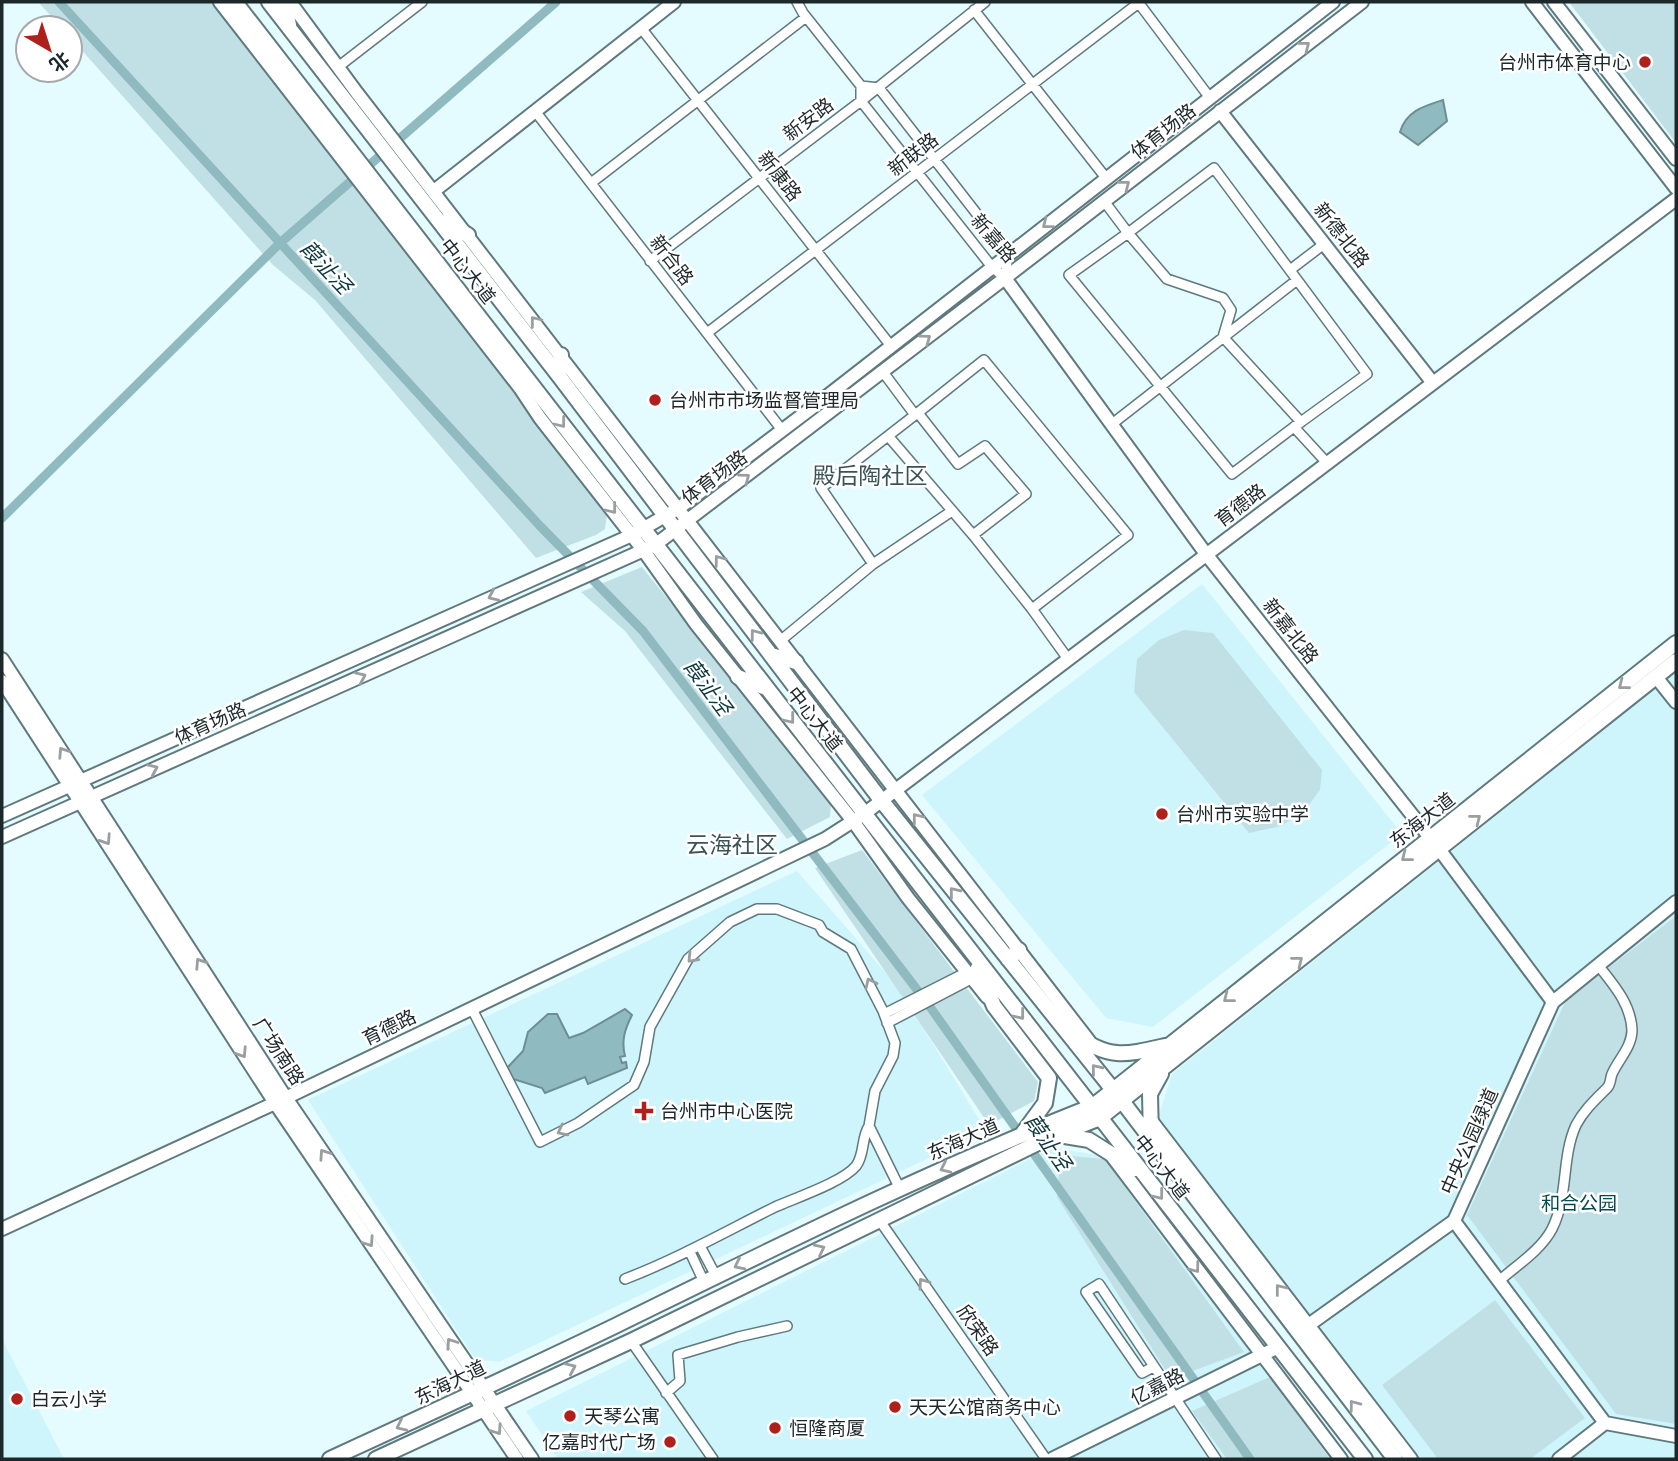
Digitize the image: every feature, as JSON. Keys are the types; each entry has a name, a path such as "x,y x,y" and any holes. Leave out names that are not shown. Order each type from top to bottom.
{"main road":[{"path":"220,2 345,153"},
{"name":"中心大道","path":"235,2 365,179 423,244 539,395 650,548 766,688 859,818 973,954 1365,1459"},
{"name":"中心大道","path":"268,2 396,154 438,218 881,800 1013,954 1056,1020 1303,1328 1395,1459"},
{"path":"284,2 290,30"},
{"path":"290,2 338,67 375,127"},
{"path":"433,191 674,2"},
{"path":"2,816 638,532 666,517 891,346 1332,2"},
{"name":"体育场路","path":"2,837 650,548 689,521 1362,2"},
{"path":"1532,2 1676,188"},
{"path":"1554,2 1676,159"},
{"path":"234,20 260,34"},
{"name":"新德北路","path":"1220,111 1433,383"},
{"path":"396,154 433,191 561,355 894,790 1013,954 1094,1046"},
{"path":"365,179 425,266 540,418 638,532"},
{"name":"育德路","path":"2,1229 280,1100 825,839 859,818 1676,199"},
{"path":"438,218 468,235"},
{"path":"423,244 425,266"},
{"name":"新嘉北路","path":"1005,278 1206,554 1434,844 1553,1002"},
{"path":"559,376 561,355"},
{"path":"515,382 539,395"},
{"path":"650,548 737,677 859,818 908,898 1049,1078 1045,1103 1023,1133"},
{"name":"东海大道","path":"1117,1095 1173,1060 1676,643"},
{"path":"771,655 796,662"},
{"name":"广场南路","path":"2,659 76,782 280,1100 488,1407 531,1459"},
{"name":"东海大道","path":"376,1459 631,1341 880,1221 1096,1112 1169,1045 1676,661"},
{"path":"737,677 766,688"},
{"path":"1656,677 1676,702"},
{"name":"广场南路","path":"2,681 76,782"},
{"name":"中央公园绿道","path":"1605,1423 1454,1221 1553,1002 1676,902"},
{"path":"973,954 994,1006"},
{"path":"1056,1020 1109,1054 1139,1052 1169,1045"},
{"path":"1151,1140 1150,1094 1173,1060"},
{"name":"东海大道","path":"330,1459 1007,1140 1096,1112"},
{"path":"1150,1119 1303,1328 1411,1459"},
{"path":"1051,1137 1089,1140 1143,1174"},
{"path":"1111,1154 1341,1459"},
{"path":"1303,1328 1454,1221"},
{"name":"亿嘉路","path":"1052,1459 1278,1347"},
{"name":"广场南路","path":"488,1407 517,1459"},
{"path":"1559,1459 1605,1423 1676,1436"}],"street":[{"path":"338,67 422,2"},
{"path":"797,2 861,86 861,101"},
{"name":"新安路","path":"650,261 879,88 985,2"},
{"path":"1139,2 1210,98"},
{"name":"新联路","path":"707,333 1139,2"},
{"path":"974,10 1106,178"},
{"path":"591,183 806,17"},
{"name":"新康路","path":"641,28 891,346"},
{"path":"861,86 879,88"},
{"name":"新嘉路","path":"879,88 1008,254 1005,278"},
{"name":"新嘉路","path":"861,101 992,267 1005,278"},
{"name":"新合路","path":"535,111 782,430"},
{"path":"1214,168 1367,374 1232,474 1069,275 1128,233 1214,168"},
{"path":"1104,201 1167,279 1223,298 1231,310 1223,337"},
{"path":"1290,270 1324,244"},
{"path":"1111,424 1297,279"},
{"path":"1223,337 1327,463"},
{"path":"873,564 821,488 890,437 984,360 1128,535 1032,609"},
{"path":"883,372 958,464 985,446 1026,494 973,535"},
{"path":"890,437 973,535 1068,659"},
{"path":"780,641 873,564 952,510"},
{"path":"472,1009 540,1142 578,1123 634,1085 644,1062 650,1027 680,971 688,959 730,922 757,909 777,909 819,925 823,932 851,949 886,1018 895,1043 893,1056 875,1091 869,1126 865,1132 861,1156 855,1167 843,1176 690,1252 625,1279"},
{"path":"1499,1281 1530,1255 1551,1230 1564,1197 1566,1166 1575,1127 1594,1099 1609,1086 1612,1074 1624,1056 1632,1031 1623,996 1598,965"},
{"path":"886,1018 970,975"},
{"path":"869,1126 900,1189"},
{"name":"欣荣路","path":"880,1221 1046,1459"},
{"path":"700,1246 710,1279"},
{"path":"690,1252 710,1279"},
{"path":"1153,1367 1142,1373 1086,1292 1099,1284 1216,1459"},
{"path":"666,1393 680,1381 678,1355 787,1326"},
{"path":"631,1341 713,1459"}],"shaded area":[{"path":"1443,100 1447,121 1418,145 1400,132 1411,114"},
{"name":"台州市实验中学","path":"1202,584 1402,834 1153,1027 1106,1018 922,795"},
{"path":"1676,672 1676,1459 1416,1459 1158,1118 1172,1074"},
{"name":"台州市中心医院","path":"797,871 898,987 980,1121 969,1139 499,1362 475,1359 308,1100"},
{"path":"625,1009 632,1015 624,1035 625,1056 620,1057 622,1063 626,1062 627,1068 588,1084 585,1077 545,1093 542,1088 510,1078 507,1068 523,1051 528,1032 548,1014 557,1014 569,1038"},
{"path":"1052,1148 1106,1156 1334,1459 558,1459 526,1411"},
{"name":"白云小学","path":"2,1339 64,1459 2,1459"}],"green space":[{"path":"38,2 211,2 607,513 605,529 536,558 315,300 273,265 84,53 84,14 49,14"},
{"name":"台州市体育中心","path":"1569,2 1676,2 1676,143"},
{"path":"642,567 831,803 830,817 787,839 625,631 581,592"},
{"path":"1184,630 1213,633 1322,770 1320,790 1308,806 1282,826 1249,833 1134,692 1137,659 1159,640"},
{"path":"862,850 1038,1082 1034,1101 989,1125 815,868"},
{"name":"和合公园","path":"1676,916 1676,1424 1616,1414 1467,1215 1566,1000"},
{"path":"1060,1155 1105,1159 1244,1352 1171,1379 1057,1197"},
{"path":"1495,1300 1585,1418 1530,1459 1438,1459 1382,1385"},
{"path":"1270,1377 1330,1459 1227,1459 1192,1411"}],"waterway":[{"name":"葭沚泾","path":"59,2 540,526 643,631 928,1004 1250,1459"},
{"path":"2,518 280,243 556,2"}],"place":[{"name":"台州市体育中心","path":"1645,62"},
{"name":"台州市市场监督管理局","path":"655,400"},
{"name":"台州市实验中学","path":"1162,814"},
{"name":"台州市中心医院","path":"644,1111"},
{"name":"白云小学","path":"17,1399"},
{"name":"天天公馆商务中心","path":"895,1407"},
{"name":"天琴公寓","path":"570,1416"},
{"name":"恒隆商厦","path":"775,1428"},
{"name":"亿嘉时代广场","path":"670,1442"}],"district":[{"name":"殿后陶社区","path":"870,475"},
{"name":"云海社区","path":"732,844"}]}
